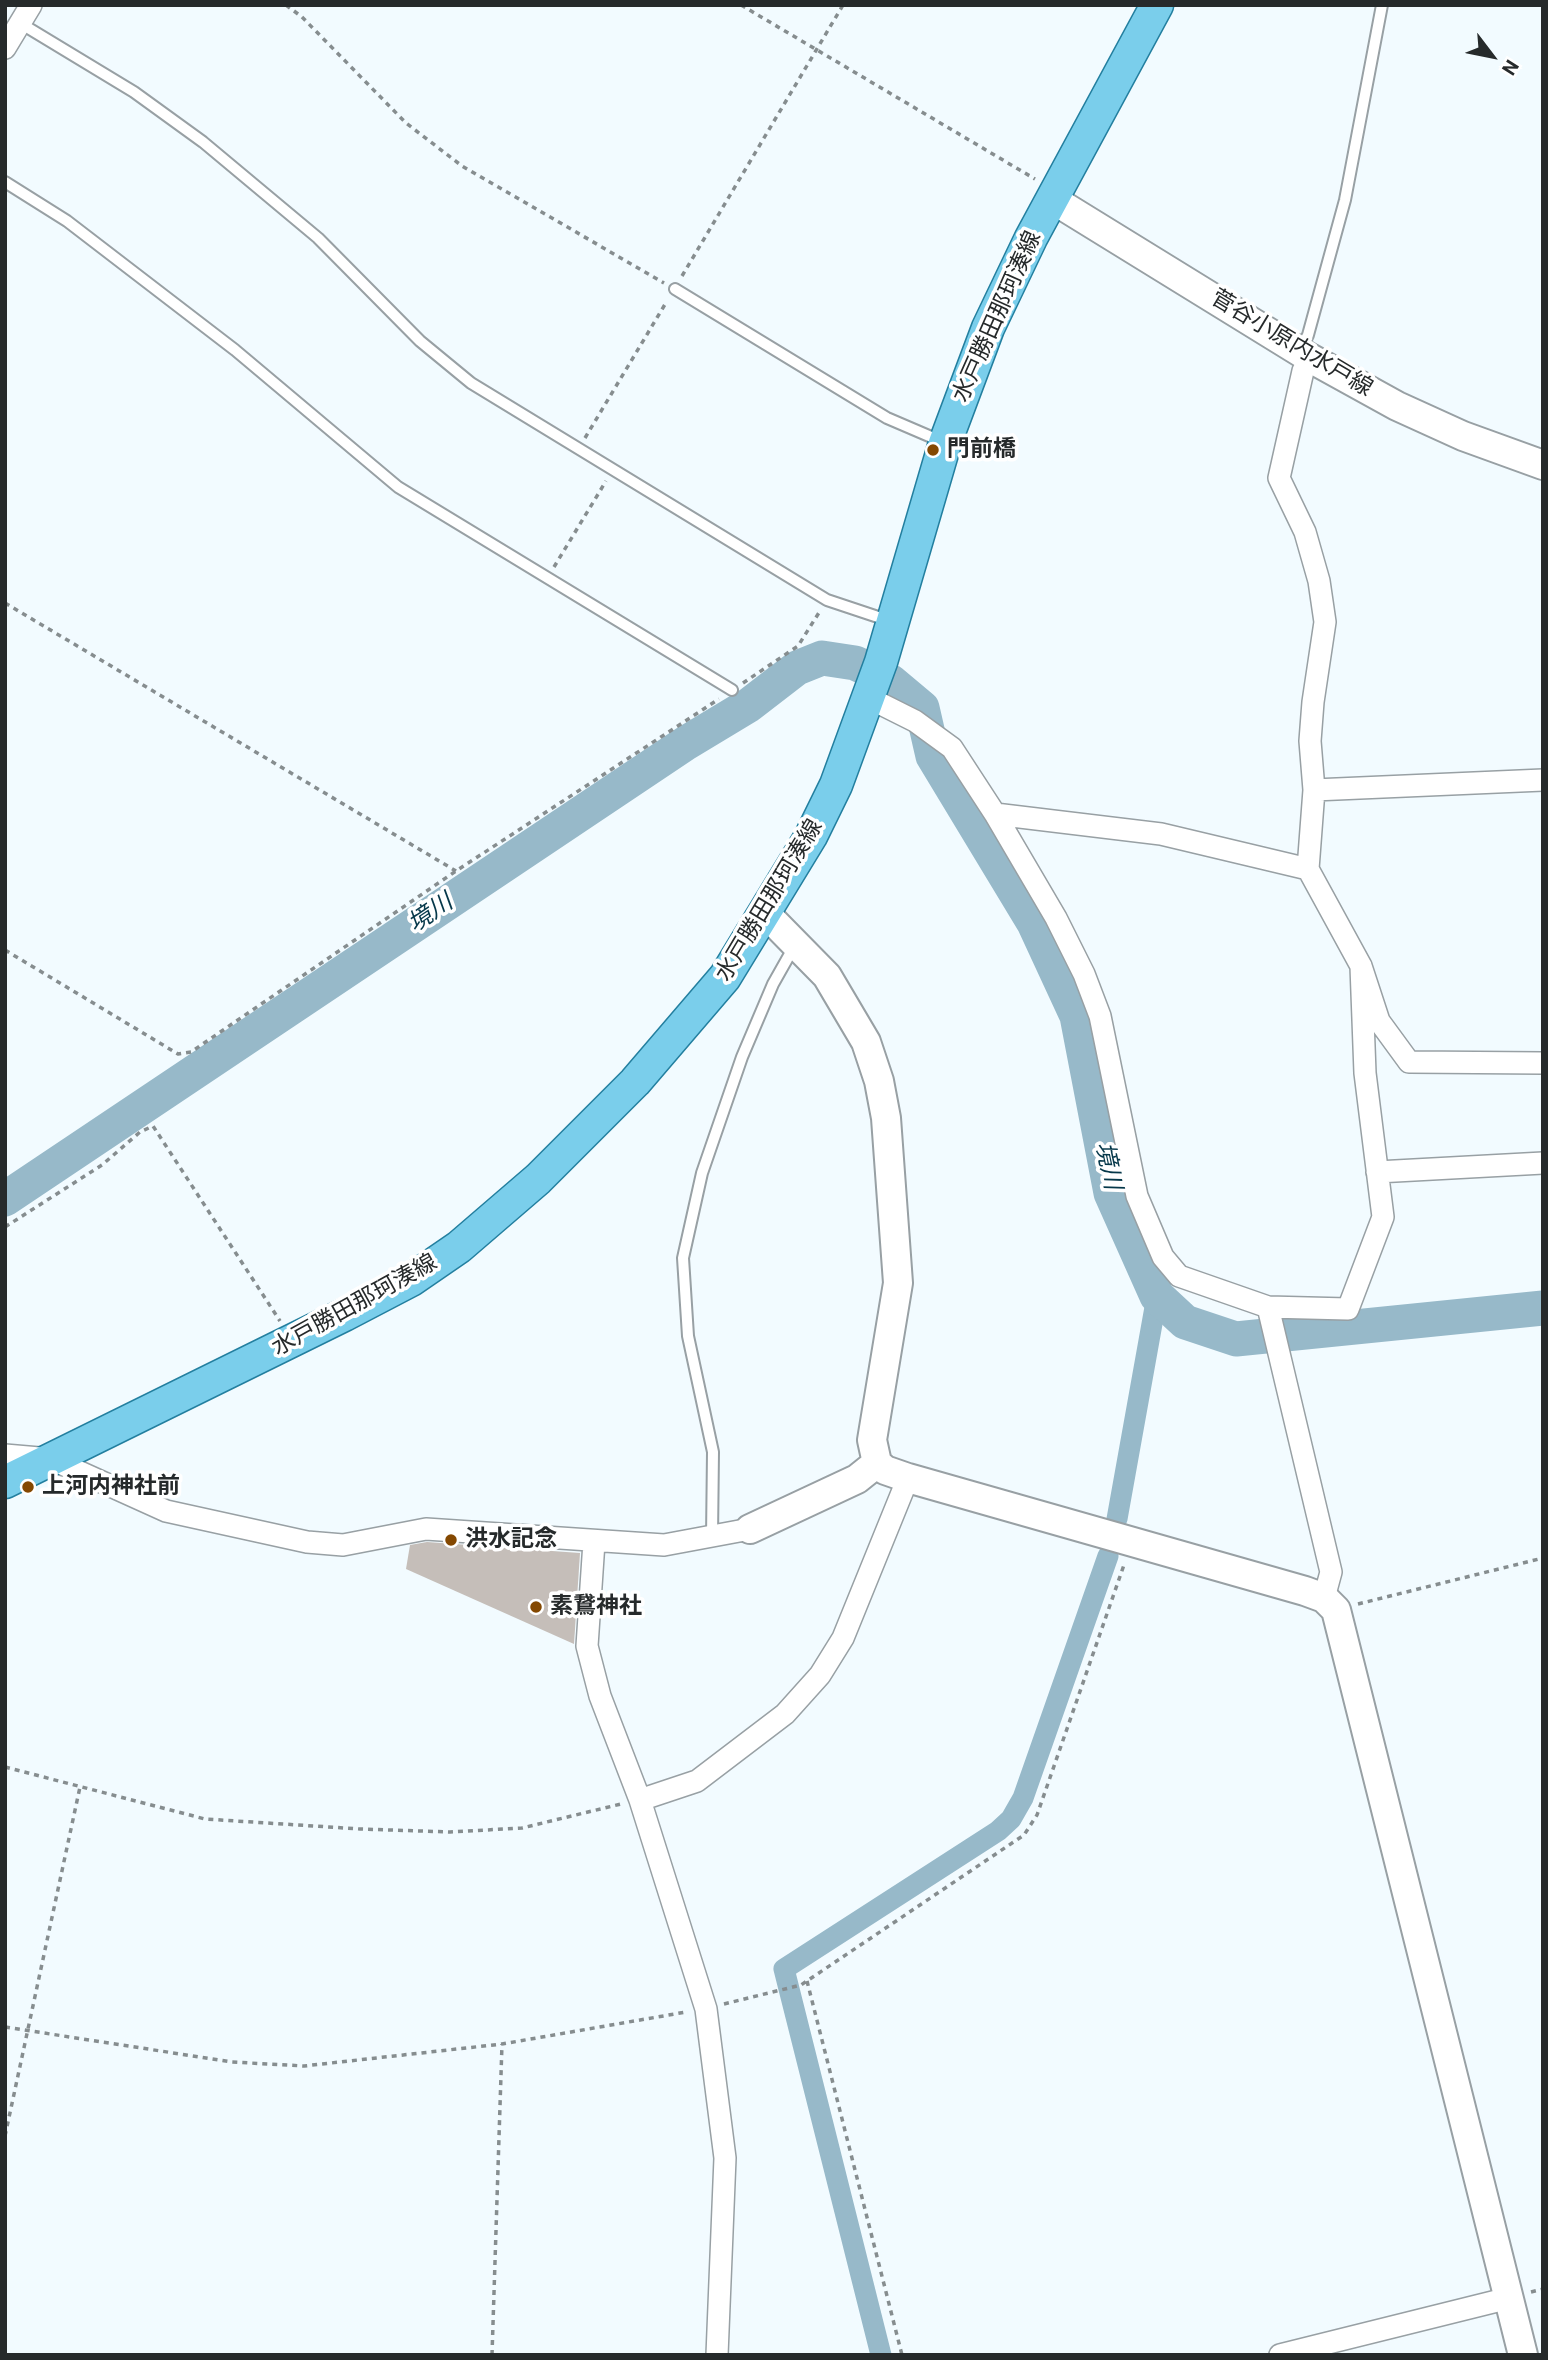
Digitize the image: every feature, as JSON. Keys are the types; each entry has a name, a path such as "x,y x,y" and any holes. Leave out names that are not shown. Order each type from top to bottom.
{"main road":[{"name":"水戸勝田那珂湊線","path":"5,1482 411,1280 459,1247 538,1179 635,1082 701,1008 766,914 825,809 869,698 946,443 988,328 1052,199 1157,5"}],"street":[{"path":"5,48 26,14"},
{"name":"菅谷小原内水戸線","path":"1052,199 1305,354 1396,406 1474,440 1543,465"},
{"path":"1305,354 1279,478 1304,532 1319,581 1325,622 1310,741 1314,790 1308,869 1361,966 1379,1021 1409,1062 1543,1063"},
{"path":"869,698 915,721 952,748 995,814 1084,974 1100,1016 1137,1196 1163,1257 1179,1276 1270,1315 1348,1309 1383,1217 1365,1073 1361,966"},
{"path":"1314,790 1543,780"},
{"path":"995,814 1161,834 1308,869"},
{"path":"766,914 827,976 848,1007 866,1042 879,1081 886,1118 898,1283 872,1440 877,1463 886,1471 908,1478 1132,1542 1330,1604"},
{"path":"1377,1172 1543,1163"},
{"path":"1270,1315 1331,1572 1330,1604 1523,2355"},
{"path":"5,1455 51,1459 166,1511 307,1542 344,1545 426,1529 664,1545 750,1529 858,1479 877,1463"},
{"path":"640,1800 696,1781 785,1714 820,1675 843,1638 908,1478"},
{"path":"594,1542 587,1646 600,1696 640,1800 706,2009 725,2158 717,2355"},
{"path":"1280,2355 1509,2298"}],"lane":[{"path":"1305,354 1345,200 1382,5"},
{"path":"26,14 203,142 318,238 420,341 471,383 827,600 892,622"},
{"path":"5,182 67,221 235,350 398,487 732,691"},
{"path":"674,289 887,418 946,443"},
{"path":"712,1536 713,1452 688,1336 683,1258 702,1172 742,1057 773,984 796,943"}],"path":[{"path":"286,5 407,123 462,166 674,289"},
{"path":"741,5 1041,182 1052,199"},
{"path":"578,449 843,5"},
{"path":"547,577 613,470"},
{"path":"5,950 178,1054 191,1052 456,872 799,646 827,600"},
{"path":"5,603 456,872"},
{"path":"5,1227 102,1165 140,1132 153,1126 274,1312 290,1342"},
{"path":"5,2027 232,2062 304,2066 502,2044 706,2009 800,1984 1024,1835 1037,1815 1132,1542"},
{"path":"1330,1604 1543,1558"},
{"path":"5,1767 205,1819 450,1832 522,1828 640,1800"},
{"path":"5,2136 80,1787"},
{"path":"807,1980 902,2355"},
{"path":"492,2355 502,2044"}],"building":[{"name":"素鵞神社","path":"427,1542 580,1553 574,1644 406,1569 410,1545"}],"waterway":[{"name":"境川","path":"5,1199 686,743 749,705 797,668 822,658 855,663 866,668"},
{"name":"境川","path":"891,682 922,708 933,756 1034,923 1077,1016 1111,1193 1157,1296 1185,1322 1236,1339 1543,1308"},
{"path":"1117,1519 1157,1296"},
{"path":"881,2355 784,1969 998,1831 1011,1819 1023,1798 1108,1556"}],"place":[{"name":"門前橋","path":"933,450"},
{"name":"上河内神社前","path":"28,1487"},
{"name":"洪水記念","path":"451,1540"},
{"name":"素鵞神社","path":"536,1607"}]}
